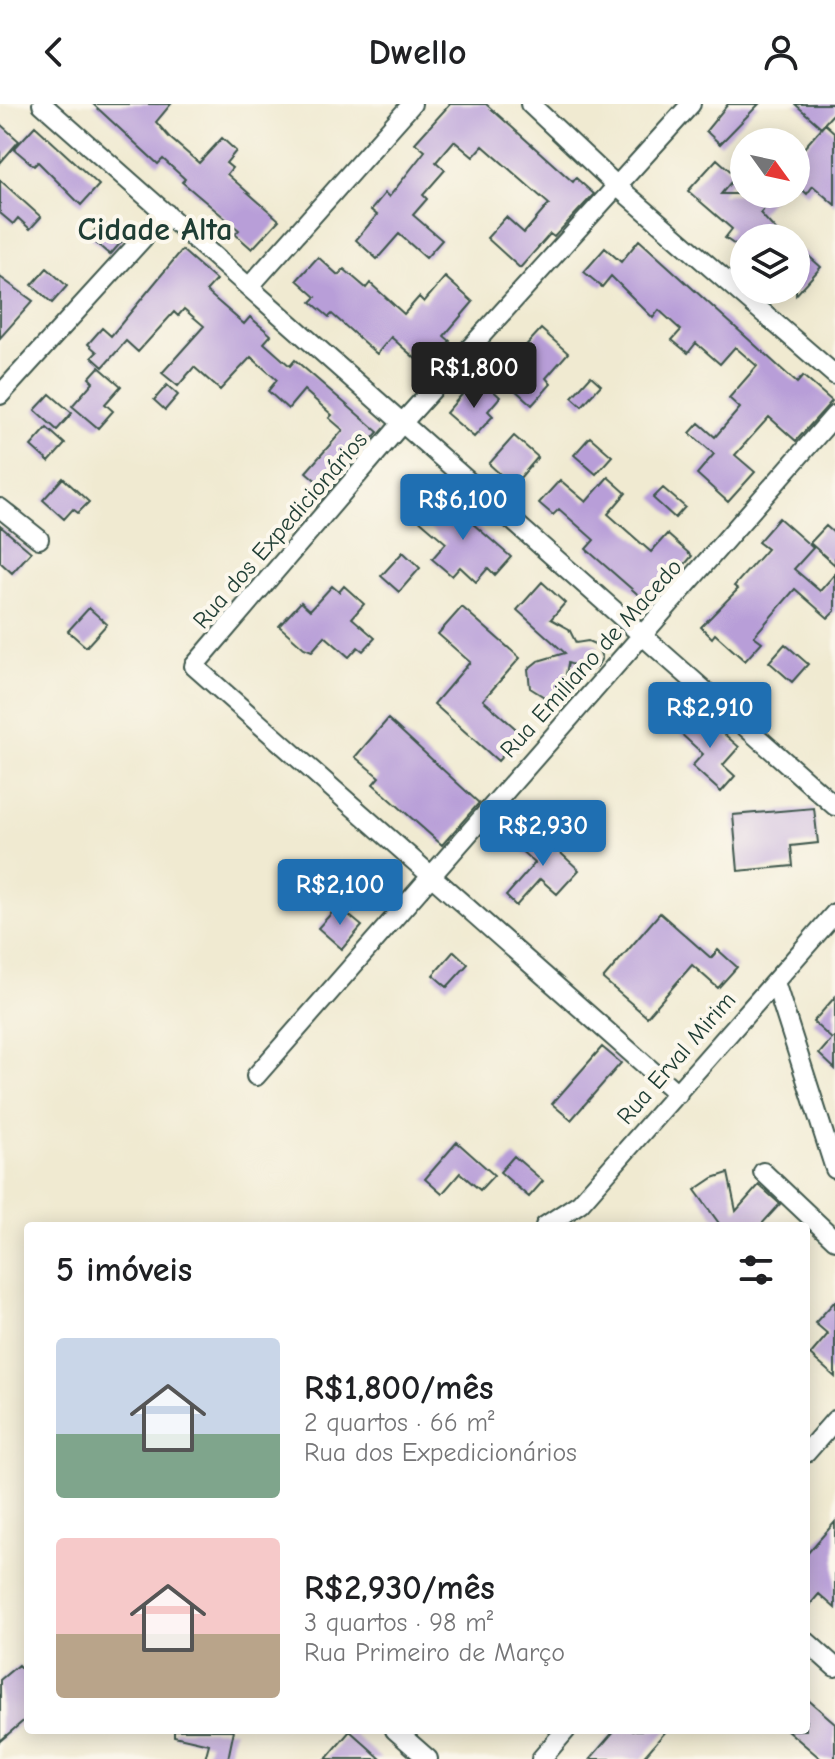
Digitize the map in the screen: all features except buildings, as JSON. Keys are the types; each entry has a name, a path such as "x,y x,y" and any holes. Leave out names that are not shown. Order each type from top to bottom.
{"street":[{"path":"42,104 835,806"},
{"path":"249,287 412,104"},
{"path":"530,104 618,187 835,375"},
{"name":"Rua dos Expedicionários","path":"431,874 194,666 403,422 691,104"},
{"path":"0,395 166,213"},
{"name":"Rua Emiliano de Macedo","path":"256,1076 835,415"},
{"path":"0,508 39,539"},
{"path":"431,874 678,1094"},
{"name":"Rua Erval Mirim","path":"551,1222 580,1203 835,913"},
{"path":"775,982 835,1169"},
{"path":"763,1172 835,1240"},
{"path":"810,1448 835,1420"},
{"path":"810,1645 835,1667"},
{"path":"400,1734 428,1759"},
{"path":"541,1759 563,1734"}],"district":[{"name":"Cidade Alta","path":"155,229"}]}
